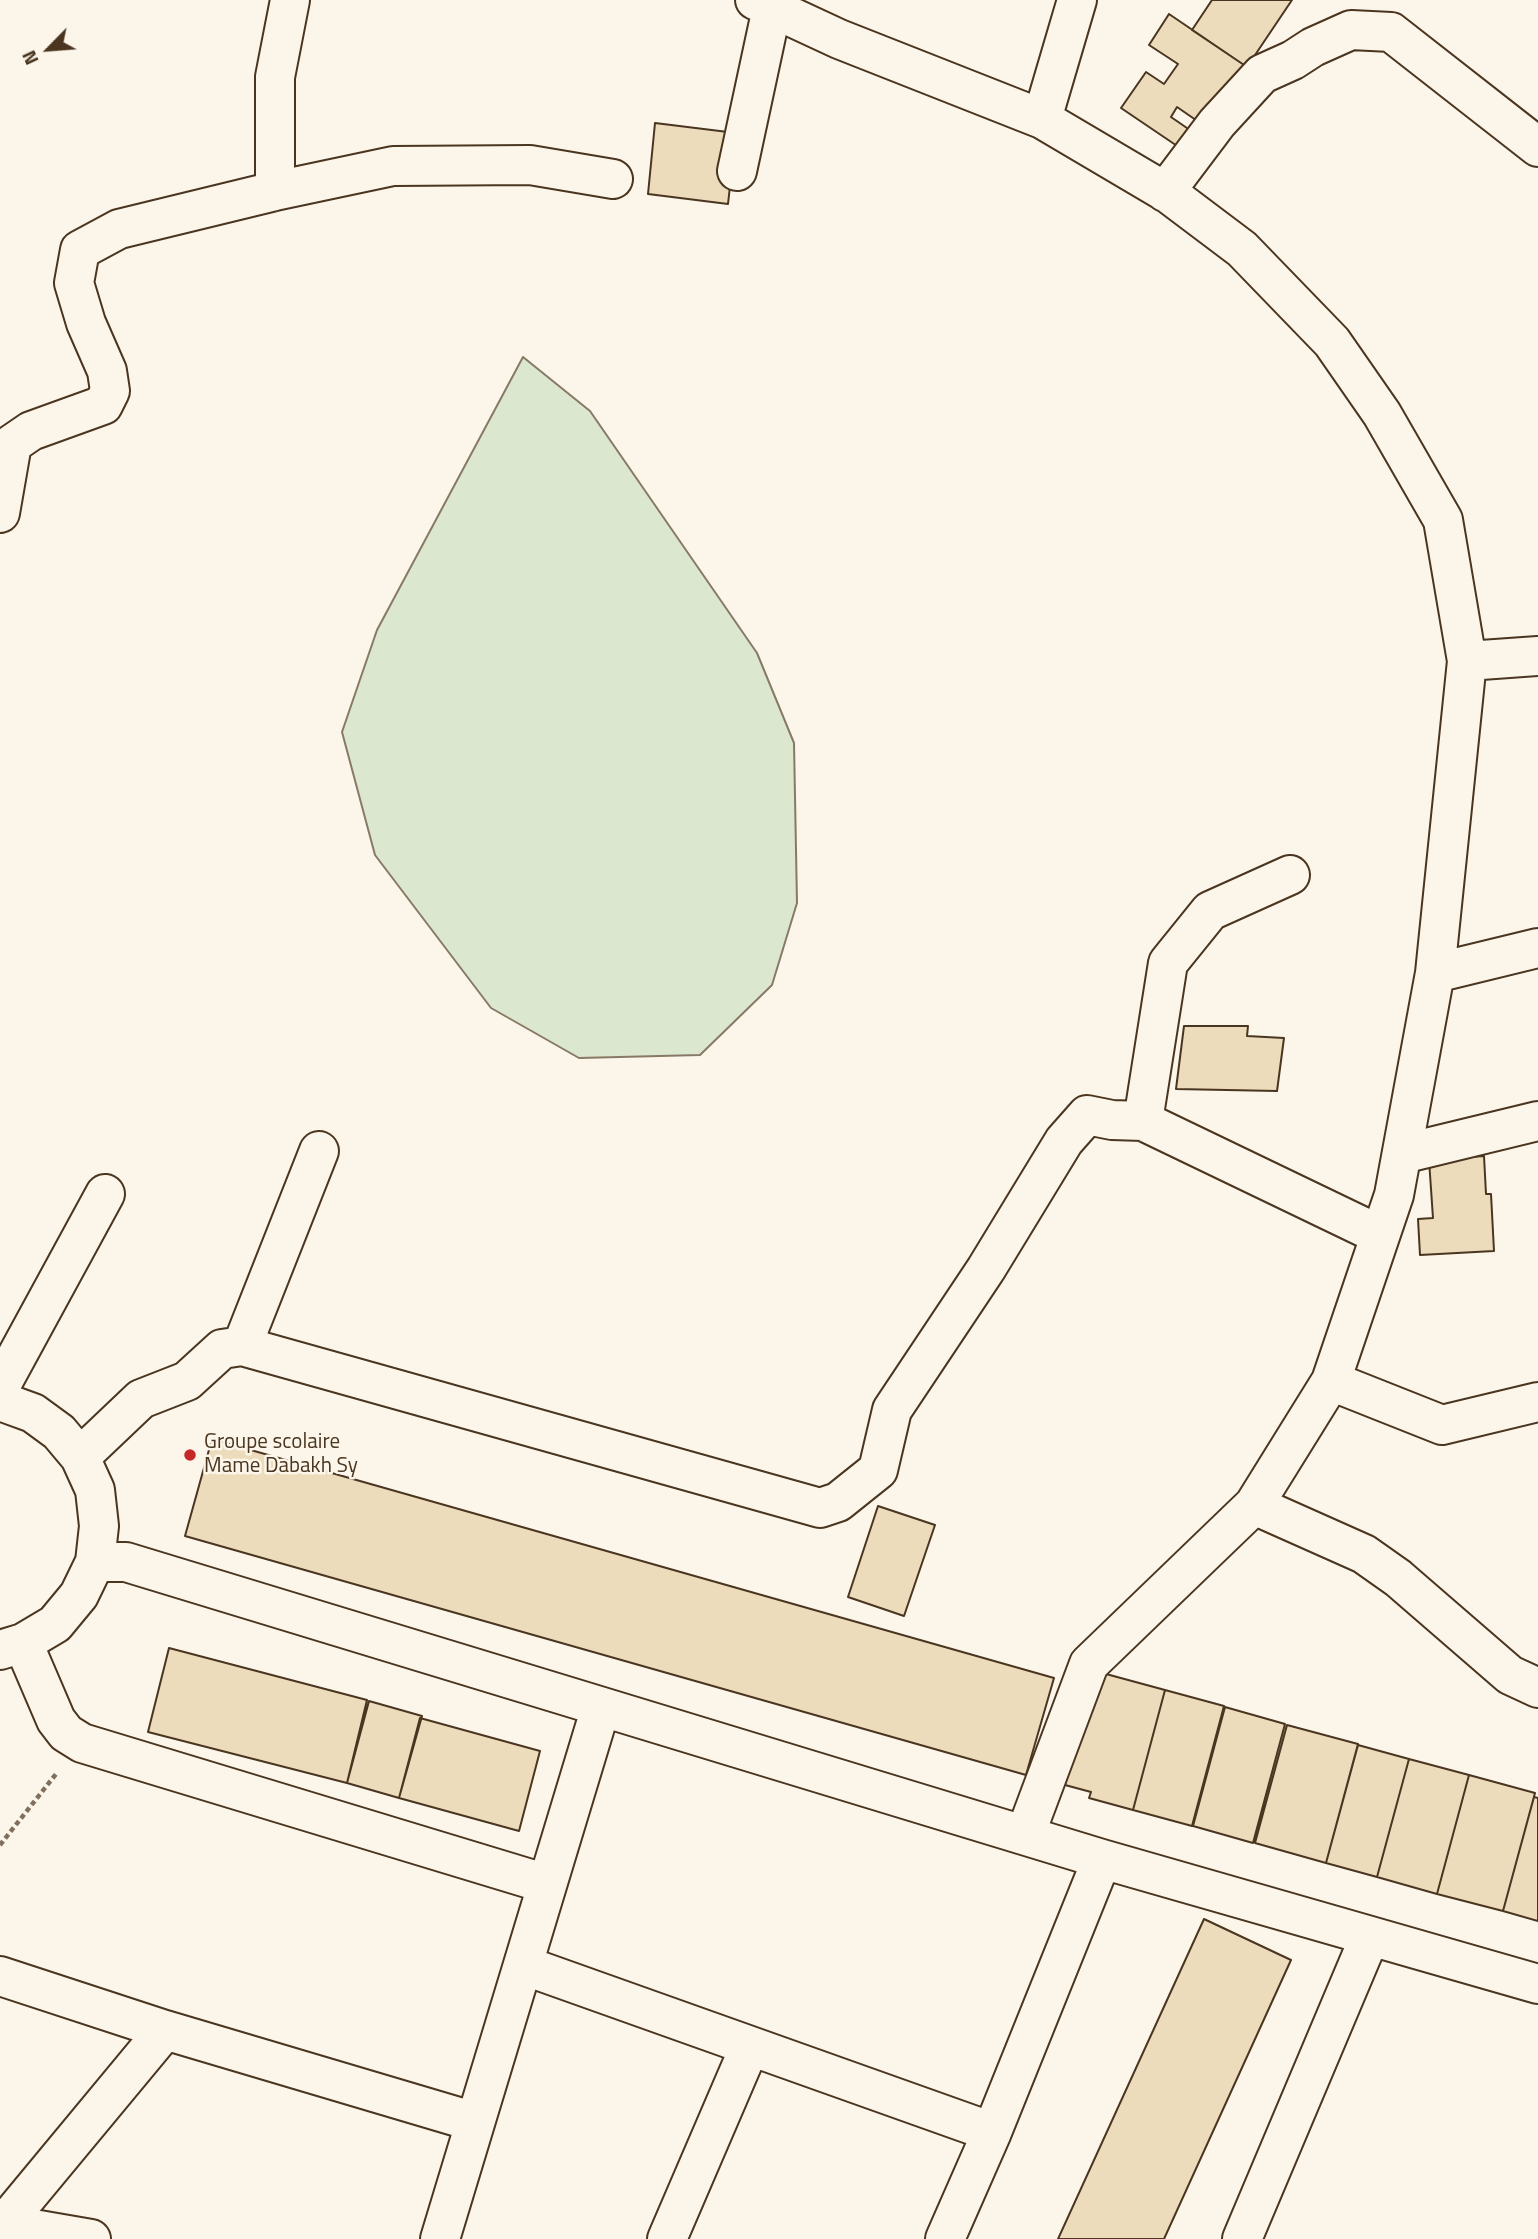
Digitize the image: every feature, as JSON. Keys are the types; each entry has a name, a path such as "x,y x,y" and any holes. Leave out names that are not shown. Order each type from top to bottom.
{"street":[{"path":"275,191 275,77 290,0"},
{"path":"1042,119 1077,0"},
{"path":"737,171 763,4 839,39 1042,119 1165,192 1242,249 1332,342 1382,414 1443,520 1467,661 1435,973 1394,1195 1332,1381 1254,1505 1089,1664 1025,1835"},
{"path":"1165,192 1217,123 1262,74 1351,30 1391,32 1538,147"},
{"path":"0,513 12,444 31,431 103,405 110,391 107,371 86,323 74,283 80,250 119,229 393,166 530,165 613,179"},
{"path":"1467,661 1538,656"},
{"path":"1143,1121 1168,963 1210,911 1290,875"},
{"path":"1435,973 1538,948"},
{"path":"80,1457 141,1399 187,1381 222,1349 242,1346 820,1508 838,1502 878,1470 892,1410 986,1269 1065,1141 1087,1115 1112,1120 1143,1121 1381,1235"},
{"path":"1402,1154 1538,1121"},
{"path":"242,1346 318,1151"},
{"path":"0,1387 105,1194"},
{"path":"1332,1381 1442,1424 1538,1402"},
{"path":"0,1401 33,1413 59,1432 80,1457 95,1490 99,1526 95,1562 79,1595 55,1623 12,1646 66,1734 82,1742 547,1884"},
{"path":"1254,1505 1364,1554 1398,1578 1510,1675 1538,1688"},
{"path":"95,1562 126,1562 1102,1859 1538,1984"},
{"path":"440,2239 601,1706"},
{"path":"945,2239 992,2132 1102,1859"},
{"path":"1242,2239 1370,1936"},
{"path":"523,1965 992,2132"},
{"path":"0,1976 165,2030 475,2122"},
{"path":"2,2227 165,2030"},
{"path":"667,2239 750,2046"},
{"path":"2,2227 91,2239"}],"path":[{"path":"0,1845 82,1742"}],"green space":[{"path":"523,357 590,411 757,653 794,743 797,903 772,985 700,1055 579,1058 491,1008 375,855 342,732 377,630"}],"building":[{"path":"1212,0 1292,0 1247,67 1192,30"},
{"path":"1169,14 1247,67 1206,127 1177,107 1171,117 1200,137 1189,154 1121,108 1146,72 1164,84 1178,64 1149,45"},
{"path":"655,123 736,133 728,204 648,194"},
{"path":"1184,1026 1248,1026 1247,1036 1284,1038 1277,1091 1176,1089"},
{"path":"1484,1156 1486,1194 1491,1194 1494,1251 1420,1255 1418,1219 1433,1218 1429,1160"},
{"path":"212,1439 1054,1678 1026,1775 185,1536"},
{"path":"878,1506 935,1525 904,1616 848,1597"},
{"path":"169,1648 367,1700 347,1783 148,1732"},
{"path":"1095,1671 1165,1690 1133,1810 1089,1798 1091,1792 1065,1785"},
{"path":"1165,1690 1224,1706 1192,1826 1133,1810"},
{"path":"369,1701 422,1716 399,1798 347,1783"},
{"path":"1225,1707 1285,1724 1253,1843 1193,1826"},
{"path":"420,1718 540,1751 519,1831 399,1798"},
{"path":"1287,1725 1358,1744 1326,1863 1255,1843"},
{"path":"1358,1745 1409,1759 1377,1877 1326,1863"},
{"path":"1409,1759 1469,1775 1437,1894 1377,1877"},
{"path":"1469,1775 1535,1793 1503,1911 1437,1894"},
{"path":"1534,1797 1538,1798 1538,1921 1503,1911"},
{"path":"1204,1919 1291,1960 1164,2239 1058,2239"}],"place":[{"name":"Groupe scolaire Mame Dabakh Sy","path":"190,1455"}]}
